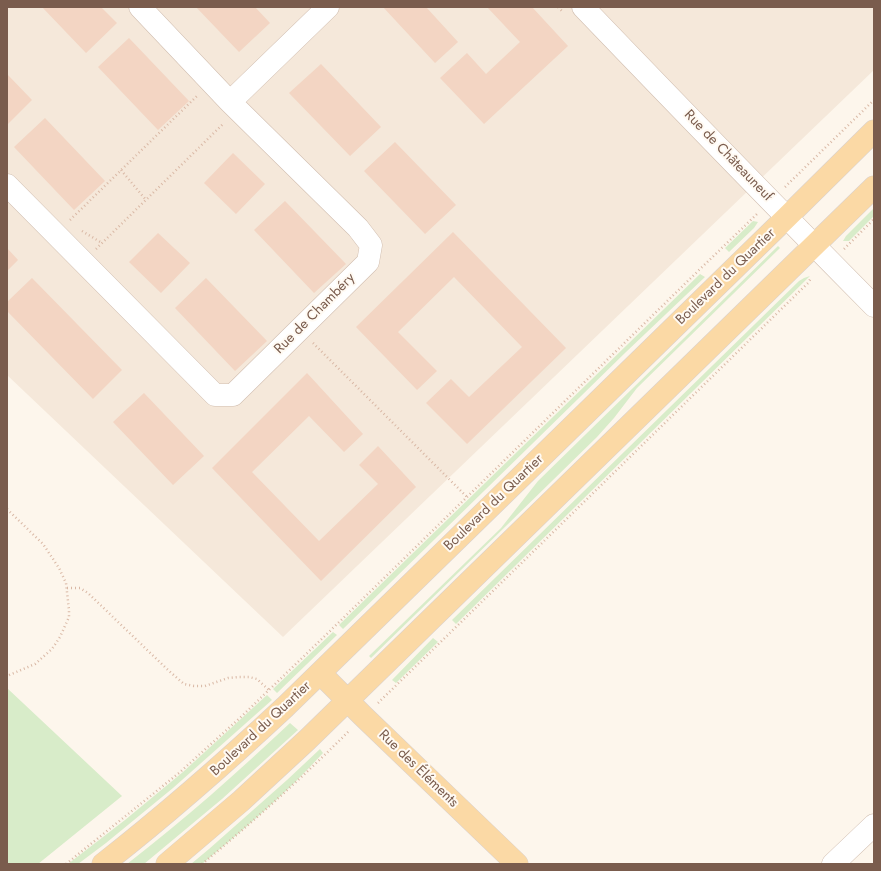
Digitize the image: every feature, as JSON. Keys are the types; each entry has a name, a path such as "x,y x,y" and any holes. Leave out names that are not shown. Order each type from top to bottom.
{"main road":[{"name":"Boulevard du Quartier","path":"103,864 144,832 204,781 316,678 874,131"},
{"path":"167,864 241,801 302,745 874,187"},
{"name":"Rue des Éléments","path":"316,678 343,705 517,864"},
{"name":"Rue des Éléments","path":"343,705 365,737 499,864"}],"street":[{"name":"Rue de Chambéry","path":"7,185 215,395 233,395 368,262 370,245 358,228 230,102 140,7"},
{"path":"230,102 328,7"},
{"name":"Rue de Châteauneuf","path":"583,7 874,306"},
{"path":"833,864 874,825"}],"path":[{"path":"68,222 203,90"},
{"path":"784,187 874,100"},
{"path":"92,253 225,123"},
{"path":"121,170 146,200"},
{"name":"Boulevard du Quartier","path":"66,864 206,750 757,215"},
{"path":"842,250 874,219"},
{"path":"82,230 102,243"},
{"path":"382,698 808,283"},
{"path":"311,341 467,497"},
{"path":"594,367 597,370"},
{"path":"7,509 43,544 59,568 66,583 69,603 69,617 60,636 52,648 35,664 7,676"},
{"path":"424,533 427,536"},
{"path":"67,588 80,588 88,593 184,684 205,686 239,676 257,679 266,688"},
{"path":"359,597 362,600"},
{"path":"202,864 305,774 336,744"}],"shaded area":[{"path":"7,7 874,7 874,70 283,637 7,375"}],"green space":[{"path":"874,208 874,216 849,241 843,241 846,236"},
{"path":"753,221 758,222 754,228 729,252 725,248"},
{"path":"778,246 780,248 637,388 597,437 371,658 369,656 501,528 538,481"},
{"path":"700,274 705,277 626,352 343,629 339,625"},
{"path":"810,276 456,624 452,620 799,281"},
{"path":"333,632 337,635 277,693 273,689"},
{"path":"433,638 438,642 396,683 392,680"},
{"path":"7,688 122,796 38,864 7,864"},
{"path":"267,695 272,700 173,788 78,864 68,864 125,820 183,772"},
{"path":"290,723 298,730 222,799 144,864 127,864 251,760"},
{"path":"320,749 323,753 264,811 202,864 191,864 287,780"}],"building":[{"path":"42,7 101,7 117,23 86,53"},
{"path":"196,7 255,7 270,23 239,52"},
{"path":"383,7 426,7 458,42 435,63"},
{"path":"487,7 532,7 568,46 484,124 440,78 467,53 486,74 520,42"},
{"path":"129,38 189,101 158,130 98,67"},
{"path":"321,64 381,127 350,156 289,93"},
{"path":"7,74 32,100 7,125"},
{"path":"45,118 105,181 74,210 14,147"},
{"path":"395,142 456,205 425,234 364,171"},
{"path":"233,153 265,184 236,214 204,183"},
{"path":"285,201 346,264 314,293 254,230"},
{"path":"453,232 566,348 467,444 426,403 451,379 469,397 522,347 454,277 398,332 437,371 417,390 356,327"},
{"path":"158,233 190,263 161,293 129,262"},
{"path":"7,248 18,260 7,271"},
{"path":"32,278 122,370 93,399 7,311 7,302"},
{"path":"206,278 267,341 235,371 175,308"},
{"path":"307,373 363,434 344,452 309,416 252,472 319,541 378,484 359,465 378,446 416,487 321,581 212,468"},
{"path":"144,393 204,456 173,485 113,422"}]}
